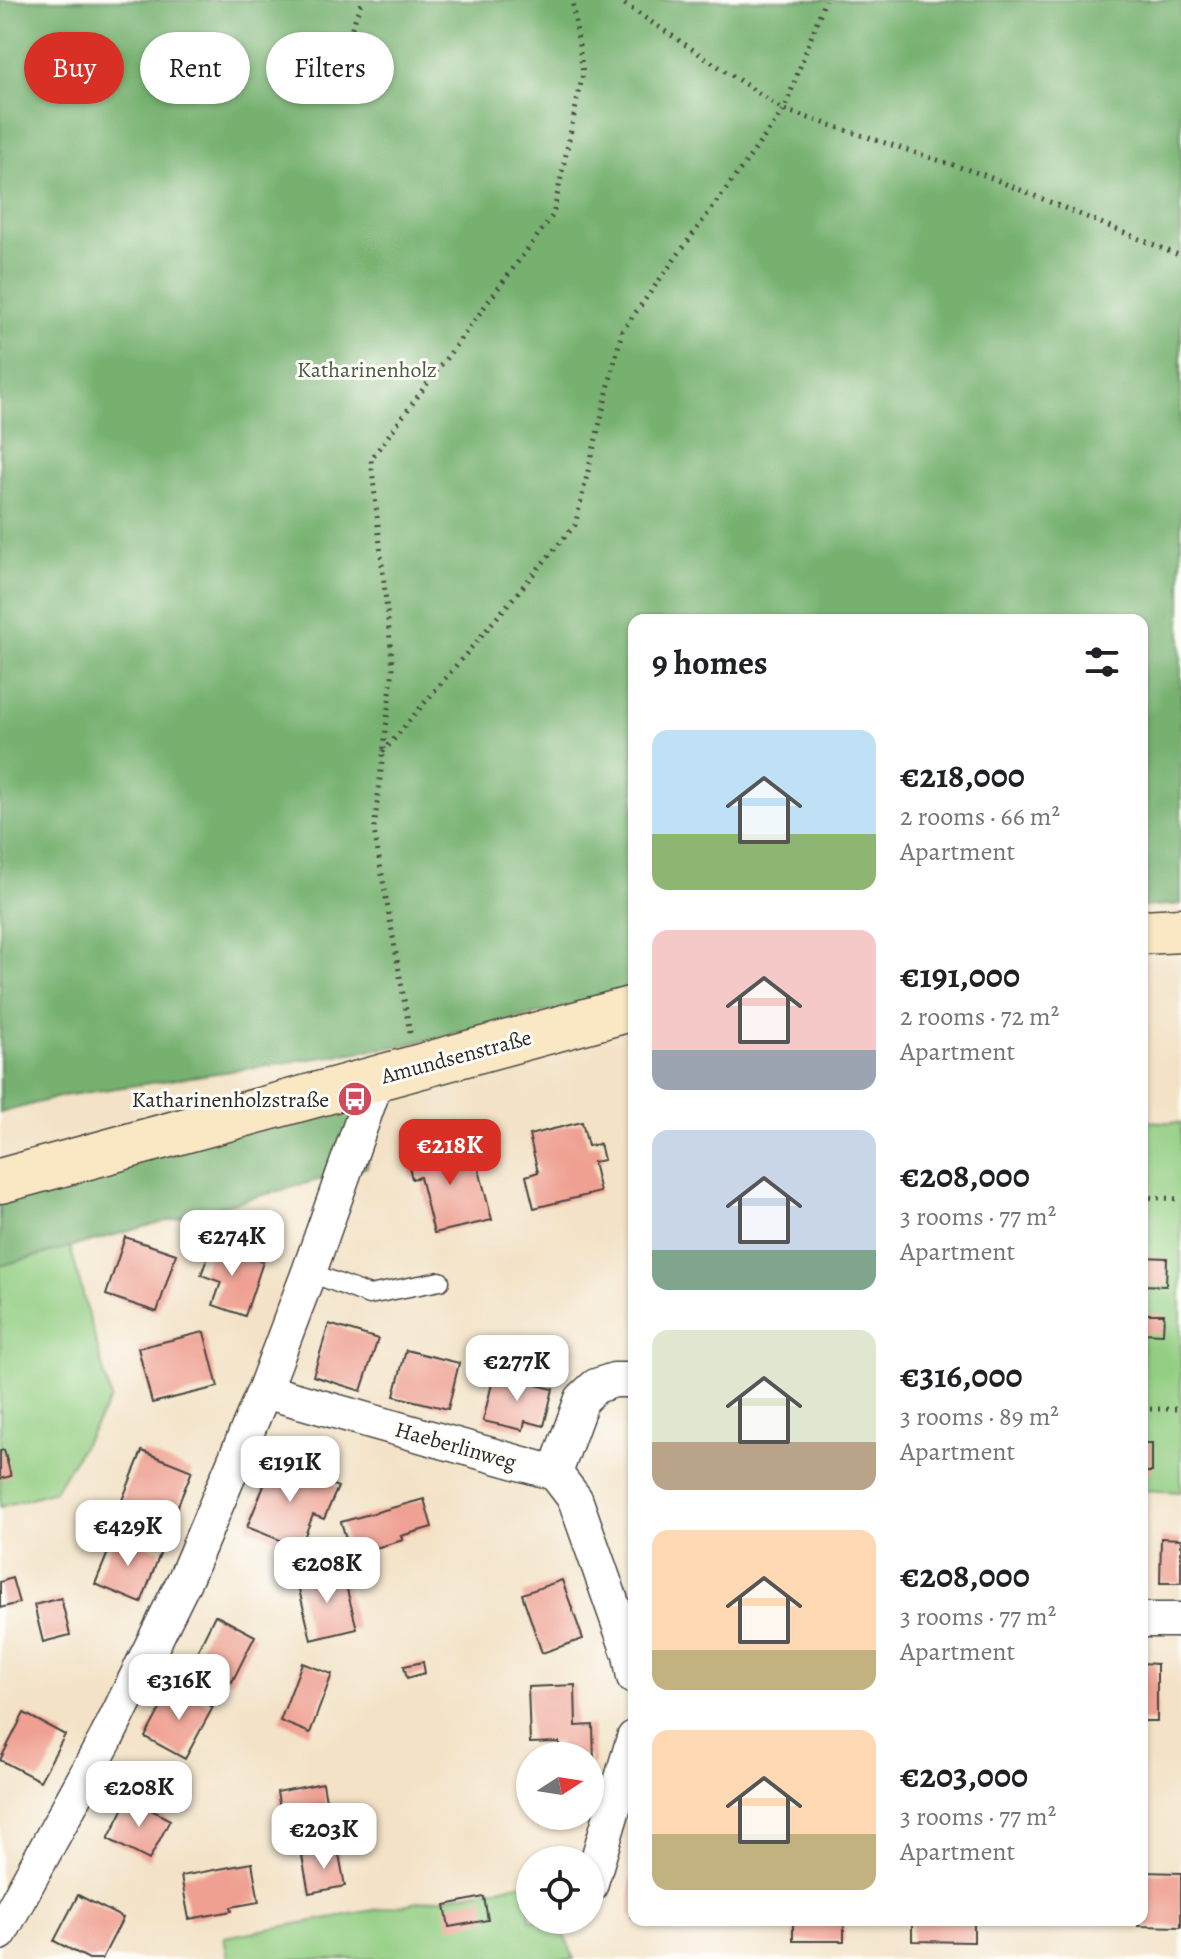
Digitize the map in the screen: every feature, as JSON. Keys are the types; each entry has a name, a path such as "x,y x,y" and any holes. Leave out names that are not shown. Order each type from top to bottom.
{"street":[{"path":"1148,932 1181,930"},
{"name":"Amundsenstraße","path":"0,1181 628,1010"},
{"path":"0,1933 107,1737 186,1577 264,1391 309,1272 397,1072"},
{"path":"627,1625 575,1499 555,1473 582,1399 596,1386 614,1380 628,1380"},
{"name":"Haeberlinweg","path":"264,1391 555,1473"},
{"path":"1148,1620 1181,1620"},
{"path":"602,1846 628,1758"}],"lane":[{"path":"309,1272 369,1295 440,1281"}],"path":[{"path":"350,32 362,0"},
{"path":"397,1072 374,830 393,668 371,459 553,215 583,73 572,0"},
{"path":"618,0 784,110 984,175 1181,256"},
{"path":"383,753 575,525 622,331 784,110 825,0"},
{"path":"1148,1197 1181,1199"},
{"path":"1148,1409 1181,1409"}],"green space":[{"name":"Katharinenholz","path":"0,0 1181,0 1181,904 1148,907 1148,614 628,614 628,992 405,1045 63,1096 0,1113"},
{"path":"378,1076 367,1167 0,1266 0,1181"},
{"path":"1148,1121 1181,1123 1181,1492 1148,1490"},
{"path":"70,1246 111,1399 55,1491 0,1507 0,1266"},
{"path":"516,1885 516,1934 564,1934 574,1959 228,1959 224,1937"}],"building":[{"path":"582,1122 588,1146 600,1144 604,1160 593,1162 600,1192 534,1208 526,1176 538,1172 529,1135"},
{"path":"434,1144 437,1155 473,1146 492,1220 434,1233 420,1177 412,1179 405,1151"},
{"path":"125,1237 176,1254 157,1312 106,1295"},
{"path":"212,1245 263,1262 245,1316 213,1305 221,1282 201,1275"},
{"path":"1148,1257 1167,1258 1166,1286 1148,1285"},
{"path":"1148,1314 1164,1314 1163,1334 1148,1333"},
{"path":"329,1324 378,1339 361,1391 313,1376"},
{"path":"204,1332 218,1387 152,1403 138,1348"},
{"path":"406,1350 459,1363 448,1409 394,1396"},
{"path":"494,1375 553,1389 544,1426 525,1421 523,1430 483,1421"},
{"path":"1148,1443 1152,1443 1152,1472 1148,1472"},
{"path":"4,1450 11,1476 0,1479 0,1451"},
{"path":"142,1451 192,1471 168,1530 118,1510"},
{"path":"274,1461 338,1487 324,1519 313,1515 300,1548 247,1527"},
{"path":"424,1499 432,1527 401,1536 403,1540 351,1555 341,1522"},
{"path":"116,1533 161,1551 141,1603 95,1584"},
{"path":"1161,1538 1181,1539 1181,1583 1160,1583"},
{"path":"342,1570 357,1629 311,1640 297,1581"},
{"path":"12,1578 19,1603 0,1608 0,1582"},
{"path":"562,1580 583,1639 542,1653 522,1594"},
{"path":"61,1598 70,1635 43,1642 34,1605"},
{"path":"215,1615 255,1636 232,1682 192,1662"},
{"path":"423,1662 425,1673 407,1678 404,1666"},
{"path":"302,1663 332,1674 310,1733 280,1721"},
{"path":"1148,1663 1157,1664 1157,1721 1148,1721"},
{"path":"173,1685 213,1707 185,1759 145,1737"},
{"path":"575,1685 576,1726 593,1725 593,1742 530,1742 528,1687"},
{"path":"24,1713 65,1735 40,1781 0,1760"},
{"path":"323,1783 332,1835 286,1843 277,1792"},
{"path":"129,1798 170,1820 149,1860 108,1839"},
{"path":"338,1849 345,1886 309,1893 302,1856"},
{"path":"252,1863 259,1902 189,1919 181,1876"},
{"path":"1148,1872 1181,1873 1181,1927 1138,1926 1148,1926"},
{"path":"78,1895 123,1918 102,1959 89,1959 54,1941"},
{"path":"484,1897 488,1920 449,1927 445,1905"},
{"path":"793,1926 844,1926 844,1941 793,1941"},
{"path":"912,1926 974,1926 974,1942 912,1941"}],"place":[{"name":"Katharinenholzstraße","path":"355,1099"}]}
